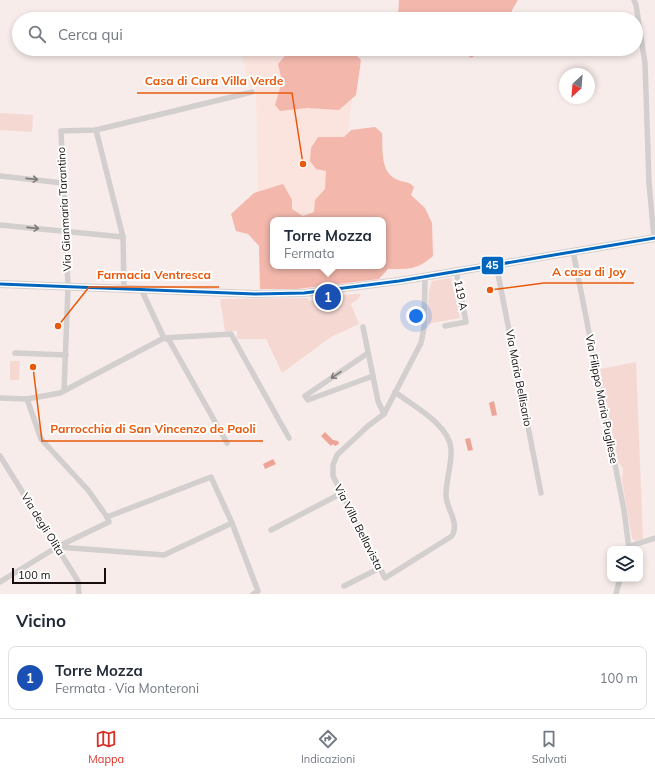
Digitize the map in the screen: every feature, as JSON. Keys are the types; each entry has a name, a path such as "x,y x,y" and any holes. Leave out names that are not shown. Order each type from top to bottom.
{"main road":[{"path":"0,284 141,290 304,293 425,277 655,238"}],"street":[{"path":"636,2 637,12"},
{"path":"643,49 645,63 649,183 655,238"},
{"path":"124,289 123,237 96,130 252,92"},
{"name":"Via Gianmaria Tarantino","path":"64,391 68,287 61,130 96,130"},
{"path":"0,176 63,183"},
{"path":"0,225 123,237"},
{"name":"Via Filippo Maria Pugliese","path":"572,251 630,546"},
{"name":"Via Maria Bellisario","path":"496,264 541,493"},
{"name":"119 A","path":"445,326 466,322 456,271"},
{"name":"Via Villa Bellavista","path":"395,392 444,429 449,439 452,450 446,496 455,524 455,531 452,536 385,578 333,476 333,465 337,456 368,426 384,414 395,392 421,343 424,328 425,277"},
{"path":"141,290 164,338 168,340 227,443"},
{"path":"363,327 378,401 384,414"},
{"path":"0,398 28,399 64,391 164,338 231,334 289,438"},
{"path":"15,353 66,355"},
{"path":"368,353 304,396 308,400 373,376"},
{"path":"0,582 58,547 109,522 88,490 40,439 28,399"},
{"name":"Via degli Olita","path":"0,456 78,581 79,594"},
{"path":"107,517 211,477 232,523 256,593"},
{"path":"271,530 342,494"},
{"path":"58,547 164,555 232,523"},
{"path":"633,546 655,538"},
{"path":"344,586 380,568"},
{"path":"616,594 619,582"}],"shaded area":[{"path":"399,0 518,0 512,12 398,12"},
{"path":"242,56 323,56 355,78 347,138 347,217 270,217 270,269 276,269 297,289 260,289 256,86 250,88"},
{"path":"285,56 357,56 361,60 356,95 339,110 307,108 280,111 275,105 282,81 278,64"},
{"path":"0,113 33,115 32,132 0,130"},
{"path":"375,127 382,133 383,158 386,170 394,178 399,181 409,183 414,187 411,195 425,208 432,223 433,256 422,264 412,268 388,269 379,279 297,289 260,289 259,246 248,234 236,231 231,214 254,193 283,184 292,200 292,209 303,216 314,212 315,200 325,189 326,171 316,169 310,161 311,148 318,137 344,137 351,130"},
{"path":"451,278 460,318 427,324 429,291 432,281"},
{"path":"361,294 358,299 351,304 359,324 331,337 282,373 266,339 237,339 237,331 225,331 220,299 307,298 309,301 336,298 336,295"},
{"path":"10,361 20,361 19,380 10,380"},
{"path":"636,362 643,539 635,541 632,538 622,481 623,469 618,461 600,369"},
{"path":"494,401 497,415 492,416 489,403"},
{"path":"325,432 333,440 338,441 339,444 335,446 333,444 331,446 321,436"},
{"path":"470,438 473,450 468,451 465,439"},
{"path":"273,459 276,464 265,469 263,464"}],"transit line":[{"name":"45","path":"0,284 255,294 304,293 399,281 655,238"}],"place":[{"name":"Casa di Cura Villa Verde","path":"303,164"},
{"name":"A casa di Joy","path":"490,290"},
{"name":"Torre Mozza","path":"328,297"},
{"name":"Farmacia Ventresca","path":"58,326"},
{"name":"Parrocchia di San Vincenzo de Paoli","path":"33,367"}]}
